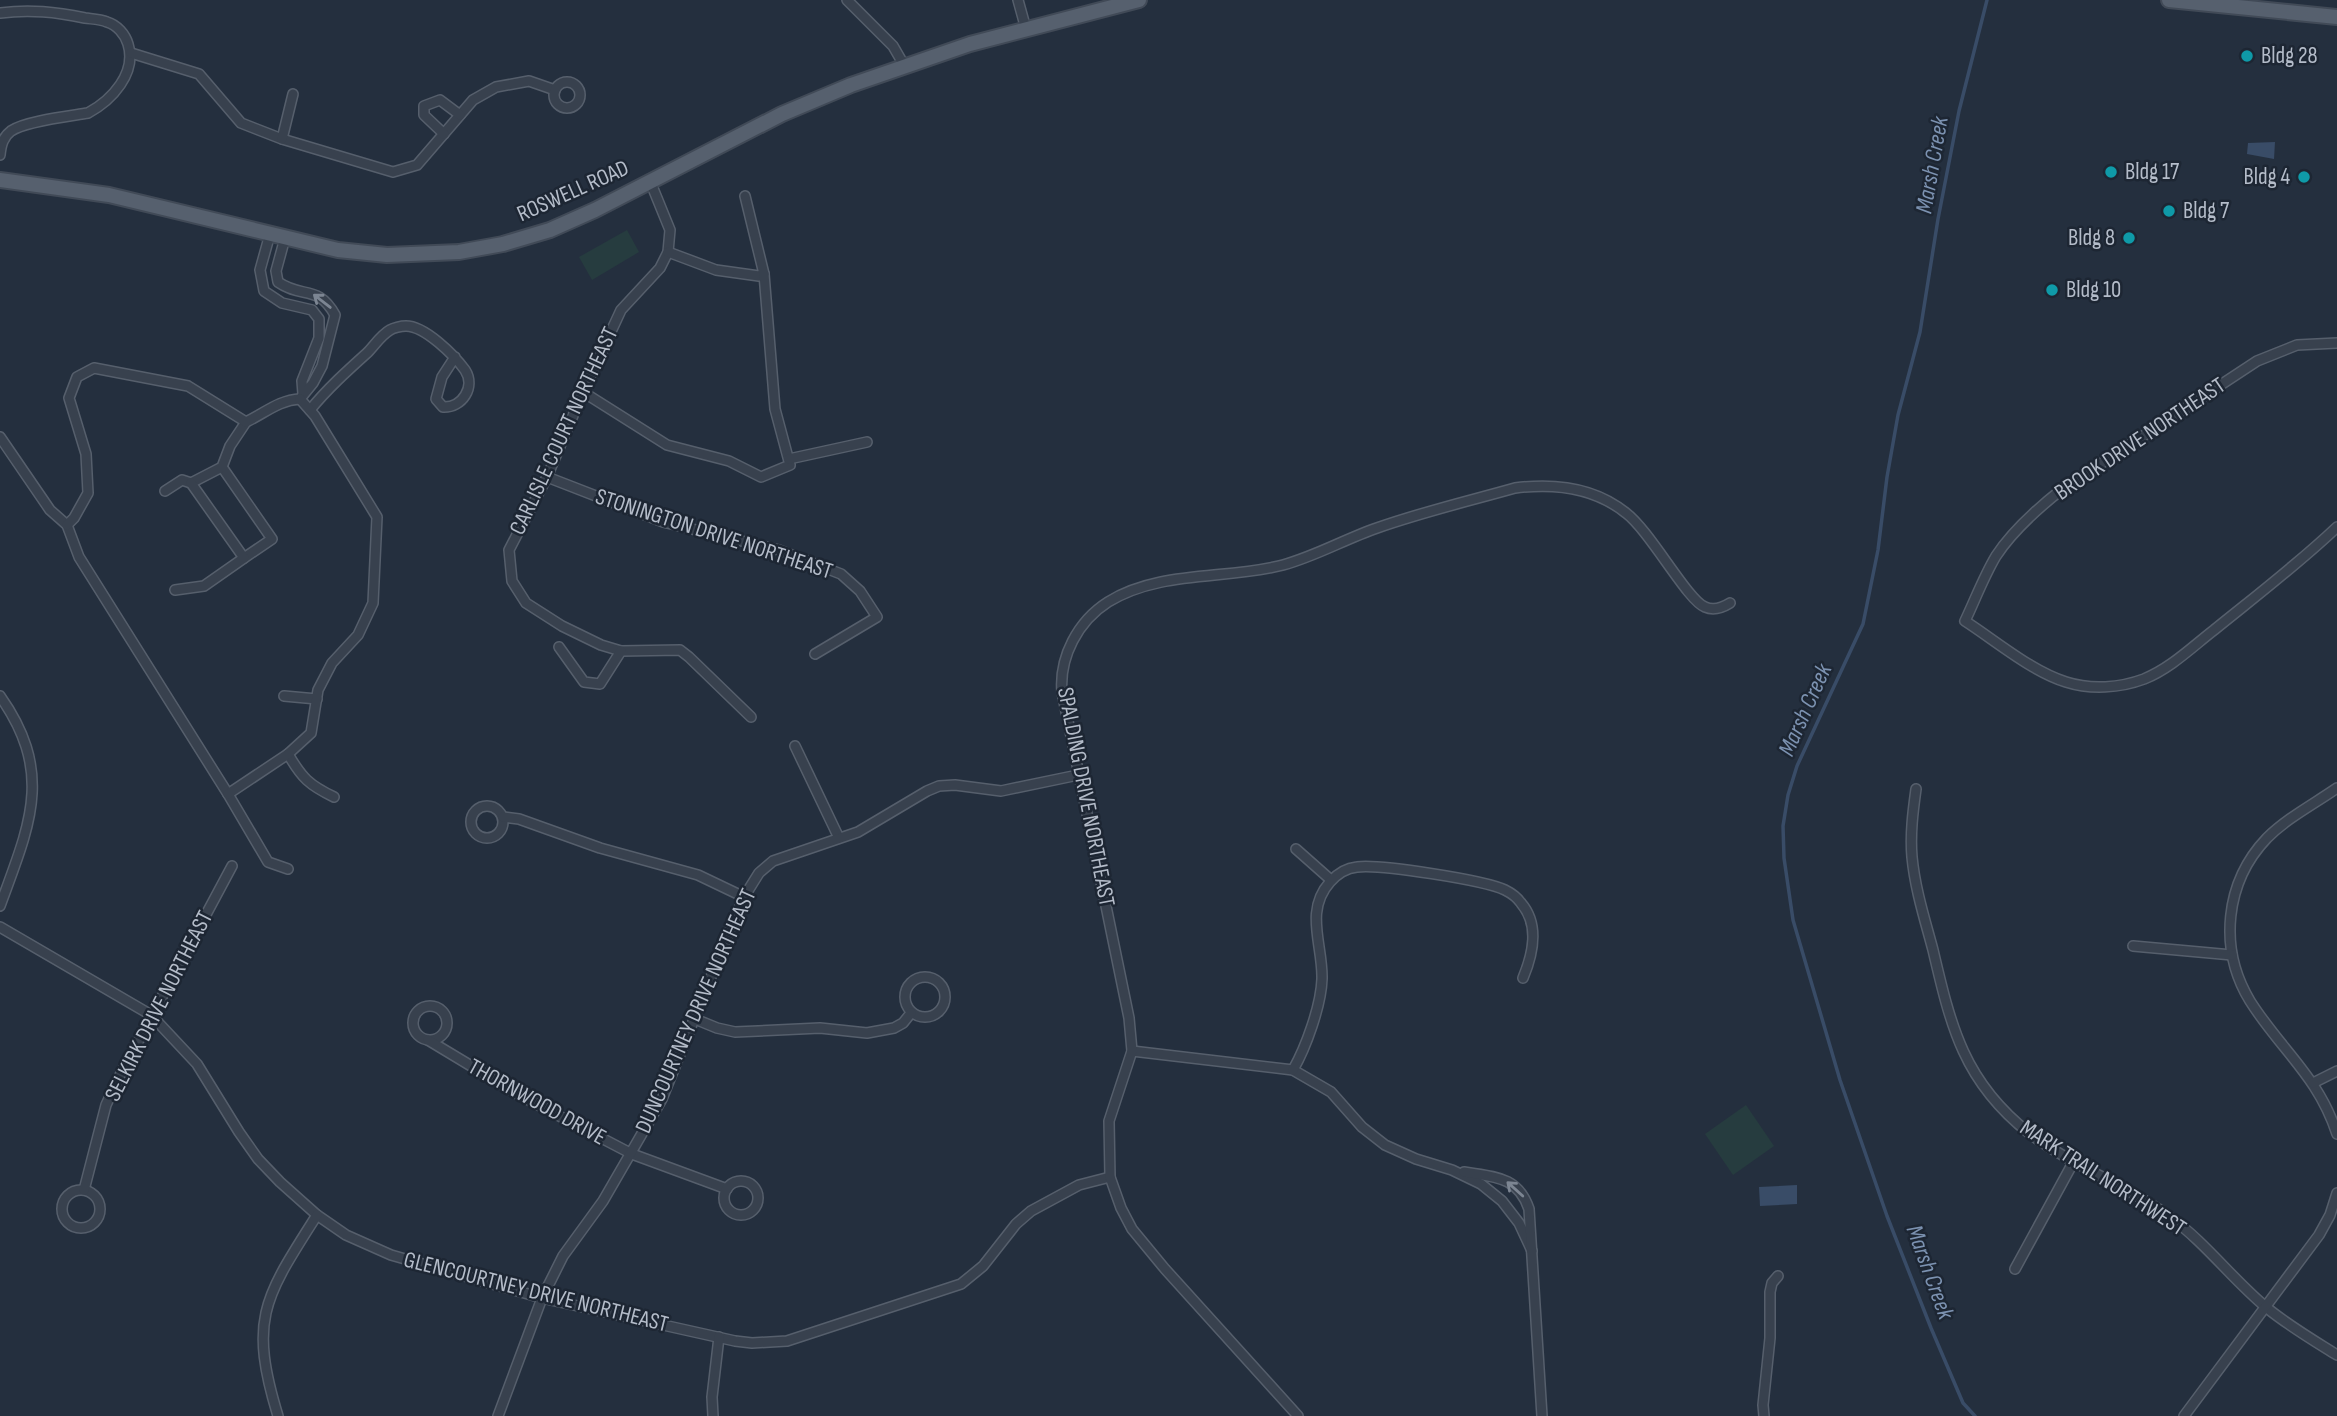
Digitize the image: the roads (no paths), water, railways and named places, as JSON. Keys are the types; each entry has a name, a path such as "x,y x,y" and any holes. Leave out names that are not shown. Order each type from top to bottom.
{"main road":[{"name":"ROSWELL ROAD","path":"0,180 108,195 338,250 387,255 458,252 503,244 550,230 596,210 782,114 836,90 904,65 1026,29 1139,0"},
{"path":"2169,0 2337,17"}],"street":[{"path":"847,0 893,46 904,65"},
{"path":"1018,0 1026,29"},
{"path":"0,13 50,11 106,22 118,29 127,39 131,52 130,66 125,77 112,95 98,107 89,113 17,128 5,136 0,155"},
{"path":"131,52 199,74 241,124 393,172 417,165 473,100 496,87 529,81 555,90"},
{"path":"282,139 293,93"},
{"path":"444,134 424,115 424,106 440,100 460,115"},
{"path":"650,181 670,230 668,252 716,270 759,276 764,274"},
{"path":"583,391 667,445 729,461 761,477 790,465 775,409 764,274 745,196"},
{"path":"228,794 288,754 311,733 318,690 332,663 358,635 373,603 377,517 301,396 302,381 319,338 320,319 312,310 282,303 264,291 260,270 270,234"},
{"path":"191,483 222,467 230,446 246,422 284,400 301,396 313,383 322,366 335,316 320,296 288,289 278,282 275,271 285,238"},
{"name":"CARLISLE COURT NORTHEAST","path":"668,252 660,268 621,310 547,477 509,550 512,581 526,603 562,626 601,645 621,651 680,650 751,717"},
{"path":"310,410 331,385 391,330 404,326 413,328 438,342 455,357 468,374 463,401 453,407 443,407 436,399 438,387 455,357"},
{"name":"BROOK DRIVE NORTHEAST","path":"2337,343 2297,345 2257,362 2061,490 2016,530 1995,557 1965,621 2043,672 2066,682 2096,687 2126,684 2146,678 2171,664 2302,560 2337,527"},
{"path":"67,525 88,493 86,454 69,398 77,377 93,368 188,386 246,422"},
{"path":"0,437 50,510 67,525 79,557 268,862 288,869"},
{"path":"789,459 867,442"},
{"path":"174,590 204,586 272,539 222,467"},
{"name":"STONINGTON DRIVE NORTHEAST","path":"547,477 663,522 779,550 841,574 860,591 877,617 815,654"},
{"path":"165,491 182,480 191,483 244,558"},
{"name":"SPALDING DRIVE NORTHEAST","path":"1298,1416 1132,1229 1110,1177 1109,1121 1132,1051 1124,985 1062,692 1063,668 1068,650 1091,616 1107,603 1130,591 1155,584 1283,565 1377,528 1515,488 1538,485 1561,486 1607,500 1645,530 1698,603 1714,609 1730,603"},
{"path":"559,647 584,682 600,684 621,651"},
{"path":"0,696 18,725 28,751 33,778 33,803 28,828 0,906"},
{"path":"284,696 317,699"},
{"path":"795,746 839,838"},
{"path":"288,754 299,774 310,786 334,797"},
{"name":"DUNCOURTNEY DRIVE NORTHEAST","path":"498,1416 542,1298 563,1256 603,1201 662,1099 744,897 759,873 772,861 858,832 939,786 955,785 1002,791 1078,775"},
{"path":"2337,788 2284,823 2252,857 2239,878 2232,901 2229,930 2239,979 2250,1001 2313,1083 2328,1108 2337,1134"},
{"name":"MARK TRAIL NORTHWEST","path":"1916,789 1912,832 1914,876 1948,1013 1959,1045 1977,1077 2003,1110 2031,1134 2171,1218 2266,1307 2302,1334 2337,1355"},
{"path":"503,817 519,819 600,848 698,875 744,897"},
{"path":"1296,849 1331,880"},
{"name":"SELKIRK DRIVE NORTHEAST","path":"83,1190 106,1105 151,1015 232,866"},
{"path":"1293,1070 1300,1058 1320,997 1322,965 1315,909 1331,880 1347,870 1366,866 1443,876 1506,890 1523,904 1533,926 1533,946 1523,978"},
{"name":"GLENCOURTNEY DRIVE NORTHEAST","path":"0,927 151,1015 197,1064 258,1159 317,1215 346,1234 391,1255 542,1298 752,1343 787,1340 961,1284 983,1266 1016,1224 1031,1211 1079,1185 1110,1177"},
{"path":"2133,946 2232,955"},
{"path":"921,977 939,982 945,993 944,1006 940,1011 923,1018 911,1013 905,1002 910,984 921,977"},
{"path":"695,1019 735,1032 820,1028 867,1033 903,1023 911,1013"},
{"name":"THORNWOOD DRIVE","path":"428,1040 521,1096 632,1154 726,1188"},
{"path":"1132,1051 1293,1070 1331,1093 1362,1127 1385,1145 1416,1159 1452,1170 1502,1179 1518,1188 1529,1209 1542,1416"},
{"path":"2313,1083 2337,1071"},
{"path":"2015,1269 2074,1161"},
{"path":"1452,1170 1481,1184 1502,1201 1519,1223 1532,1251"},
{"name":"SELKIRK DRIVE NORTHEAST","path":"83,1190 96,1197 100,1210 96,1222 91,1226 78,1228 66,1222 62,1204 69,1194 83,1190"},
{"path":"2184,1416 2319,1236 2337,1193"},
{"path":"278,1416 263,1358 264,1314 277,1277 317,1215"},
{"path":"1764,1416 1770,1338 1770,1292 1772,1283 1778,1276"},
{"path":"713,1416 712,1397 719,1336"}],"water":[{"path":"2275,142 2274,159 2247,154 2248,143"},
{"path":"1797,1185 1797,1204 1760,1206 1759,1187"}],"waterway":[{"name":"Marsh Creek","path":"1975,1416 1963,1403 1931,1328 1887,1216 1840,1080 1793,920 1784,858 1783,826 1788,795 1797,766 1863,624 1878,550 1898,415 1920,332 1959,111 1987,0"}],"place":[{"name":"Bldg 28","path":"2247,56"},
{"name":"Bldg 17","path":"2111,172"},
{"name":"Bldg 4","path":"2304,177"},
{"name":"Bldg 7","path":"2169,211"},
{"name":"Bldg 8","path":"2129,238"},
{"name":"Bldg 10","path":"2052,290"}]}
